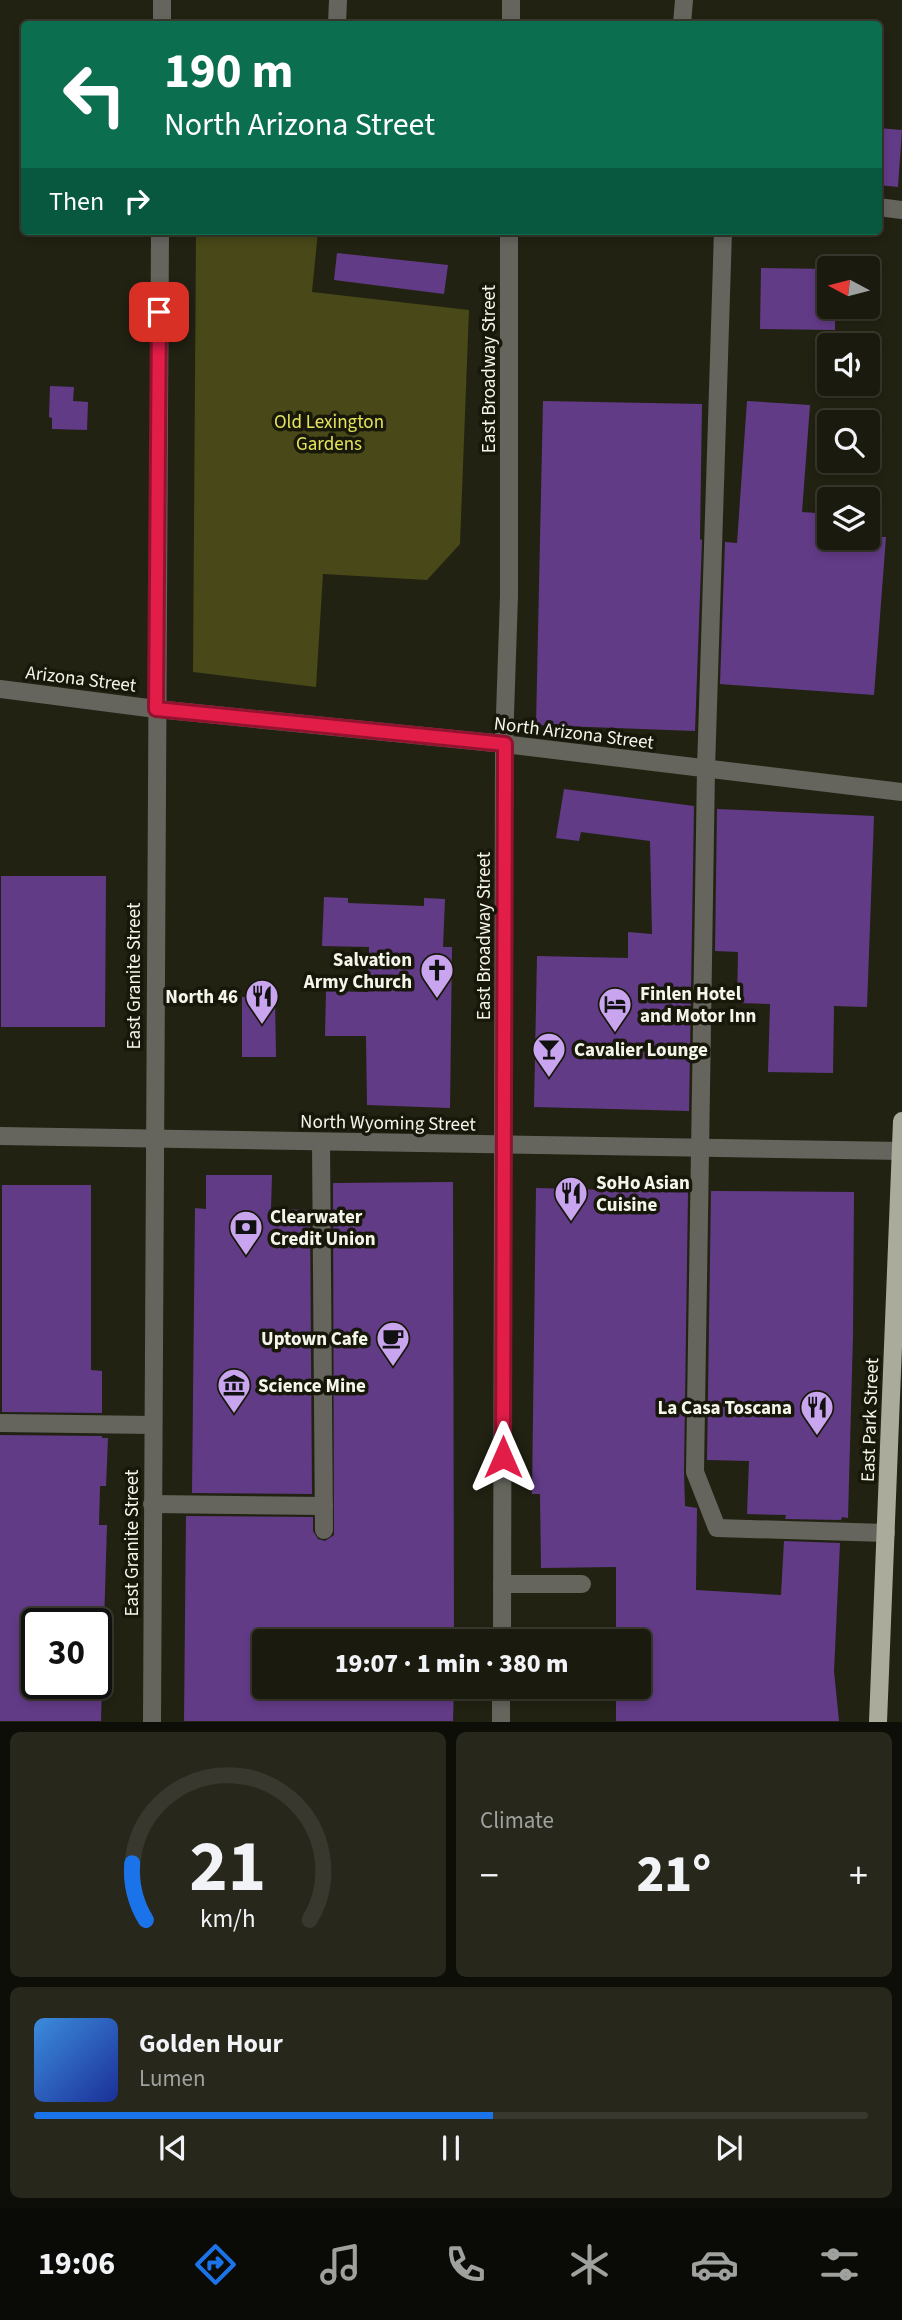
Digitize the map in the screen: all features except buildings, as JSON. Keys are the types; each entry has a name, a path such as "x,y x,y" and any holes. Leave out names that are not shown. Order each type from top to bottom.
{"main road":[{"name":"East Park Street","path":"878,1721 886,1533 896,1442 902,1121"}],"street":[{"path":"162,0 162,21"},
{"path":"337,21 338,0"},
{"path":"511,0 511,21"},
{"path":"682,21 684,0"},
{"path":"882,208 902,210"},
{"name":"East Granite Street","path":"152,1721 153,1140 160,235"},
{"name":"East Broadway Street","path":"502,1629 509,235"},
{"path":"723,235 706,769 695,1472 717,1528 886,1533"},
{"name":"Arizona Street","path":"0,689 156,709"},
{"name":"North Arizona Street","path":"156,709 505,744 902,792"},
{"name":"North Wyoming Street","path":"0,1136 902,1151"},
{"path":"321,1142 324,1531"},
{"path":"0,1423 153,1425"},
{"path":"152,1504 324,1506"},
{"path":"502,1584 582,1584"},
{"path":"501,1699 501,1721"}],"green space":[{"name":"Old Lexington Gardens","path":"196,235 318,235 312,292 469,310 460,544 427,580 323,574 316,687 193,672"}],"place":[{"name":"Salvation Army Church","path":"437,1000"},
{"name":"North 46","path":"262,1026"},
{"name":"Finlen Hotel and Motor Inn","path":"615,1034"},
{"name":"Cavalier Lounge","path":"549,1079"},
{"name":"SoHo Asian Cuisine","path":"571,1223"},
{"name":"Clearwater Credit Union","path":"246,1257"},
{"name":"Uptown Cafe","path":"393,1368"},
{"name":"Science Mine","path":"234,1415"},
{"name":"La Casa Toscana","path":"817,1437"}],"route":[{"path":"159,312 156,709 505,744 503,1457"}]}
